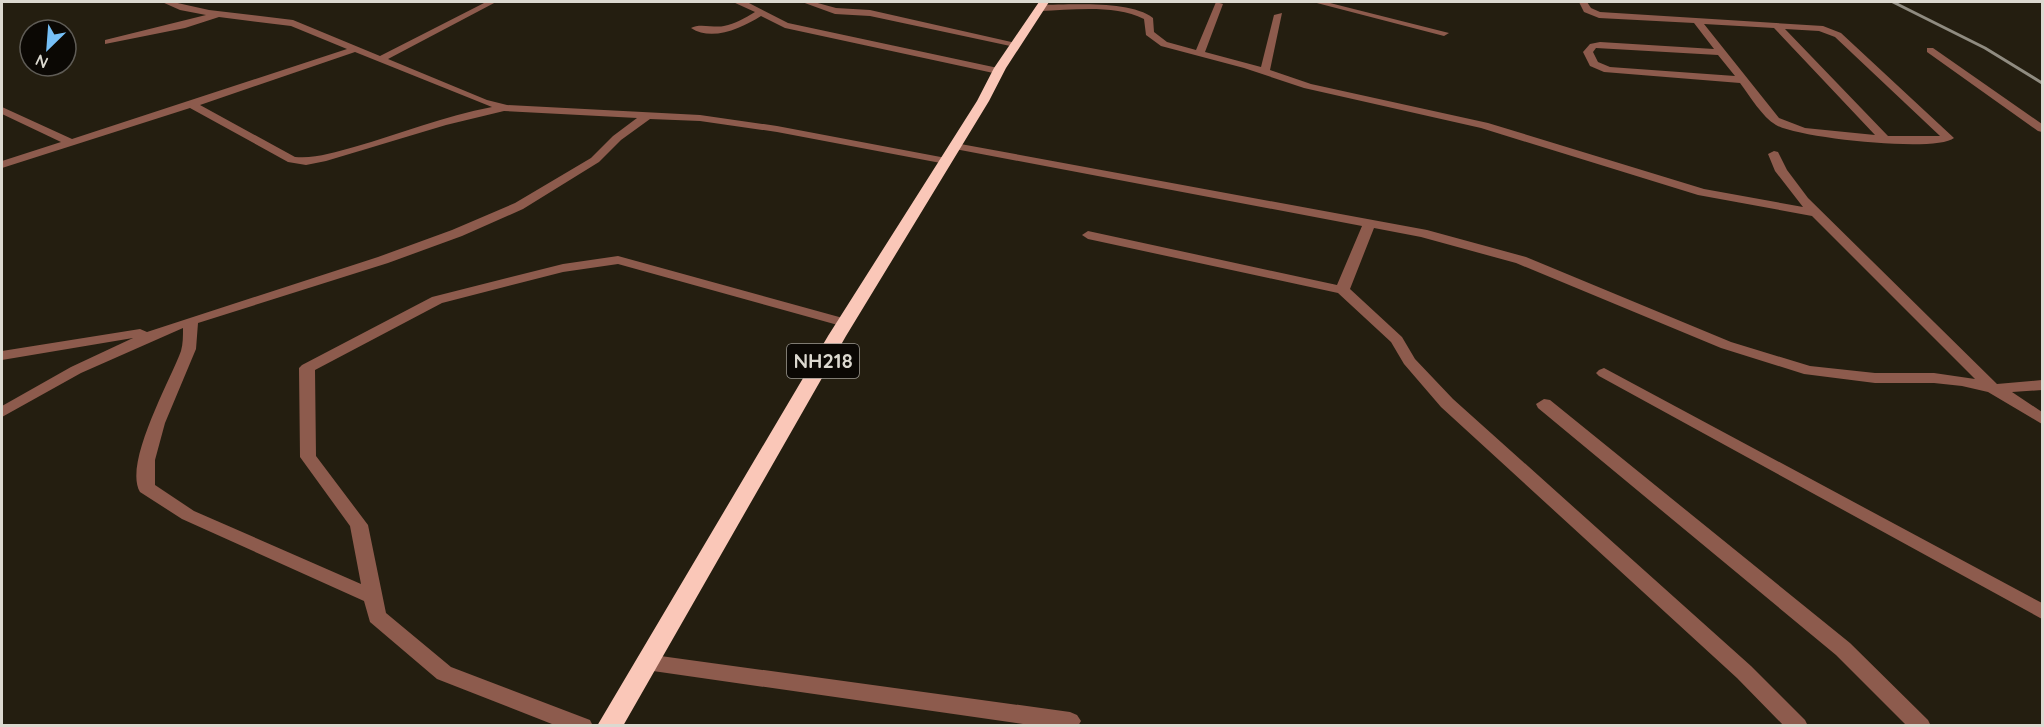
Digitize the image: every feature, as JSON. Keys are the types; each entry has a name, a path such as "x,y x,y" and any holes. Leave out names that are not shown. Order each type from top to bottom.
{"highway":[{"name":"NH218","path":"609,726 845,323 998,71 1042,5"}],"street":[{"path":"166,2 219,15 293,23 483,102 507,108 700,118 950,153 1422,234 1521,260 1726,345 1809,371 1875,378 1934,378 1962,381 1994,389 2043,419"},
{"path":"379,60 492,2"},
{"path":"743,2 772,21 785,25 998,71"},
{"path":"806,2 835,11 870,13 1015,44"},
{"path":"1317,2 1444,33"},
{"path":"1583,2 1587,10 1599,15 1820,28 1838,34 1948,138 1934,142 1808,132 1783,125 1775,120 1697,21"},
{"path":"1200,53 1219,4"},
{"path":"1042,5 1139,13 1148,18 1149,33 1155,39 1308,86 1484,125 1702,192 1815,213"},
{"path":"696,28 710,31 728,30 760,13"},
{"path":"108,42 219,15"},
{"path":"1265,71 1280,15"},
{"path":"1776,25 1884,138"},
{"path":"1722,52 1600,45 1593,46 1588,52 1594,64 1608,70 1744,80"},
{"path":"2,165 192,105 355,49"},
{"path":"1930,50 2043,129"},
{"path":"192,105 299,162 318,160 365,148 455,119 507,108"},
{"path":"2,110 71,143"},
{"path":"2,412 76,370 166,329 383,260 457,233 519,206 595,160 617,138 648,115"},
{"path":"1774,154 1782,171 1815,213 1994,389 2043,385"},
{"path":"1343,290 1344,282 1369,224"},
{"path":"1088,235 1343,290 1397,340 1409,361 1447,403 1744,672 1798,726"},
{"path":"583,726 444,673 376,617 359,525 308,457 307,368 437,300 564,268 618,260 845,323"},
{"path":"191,321 189,349 158,423 147,460 146,488 188,515 373,597"},
{"path":"2,355 166,329"},
{"path":"1604,373 2043,612"},
{"path":"1544,404 1843,649 1921,726"},
{"path":"646,662 1070,721"}],"railway":[{"path":"1893,2 1985,48 2042,83"}]}
